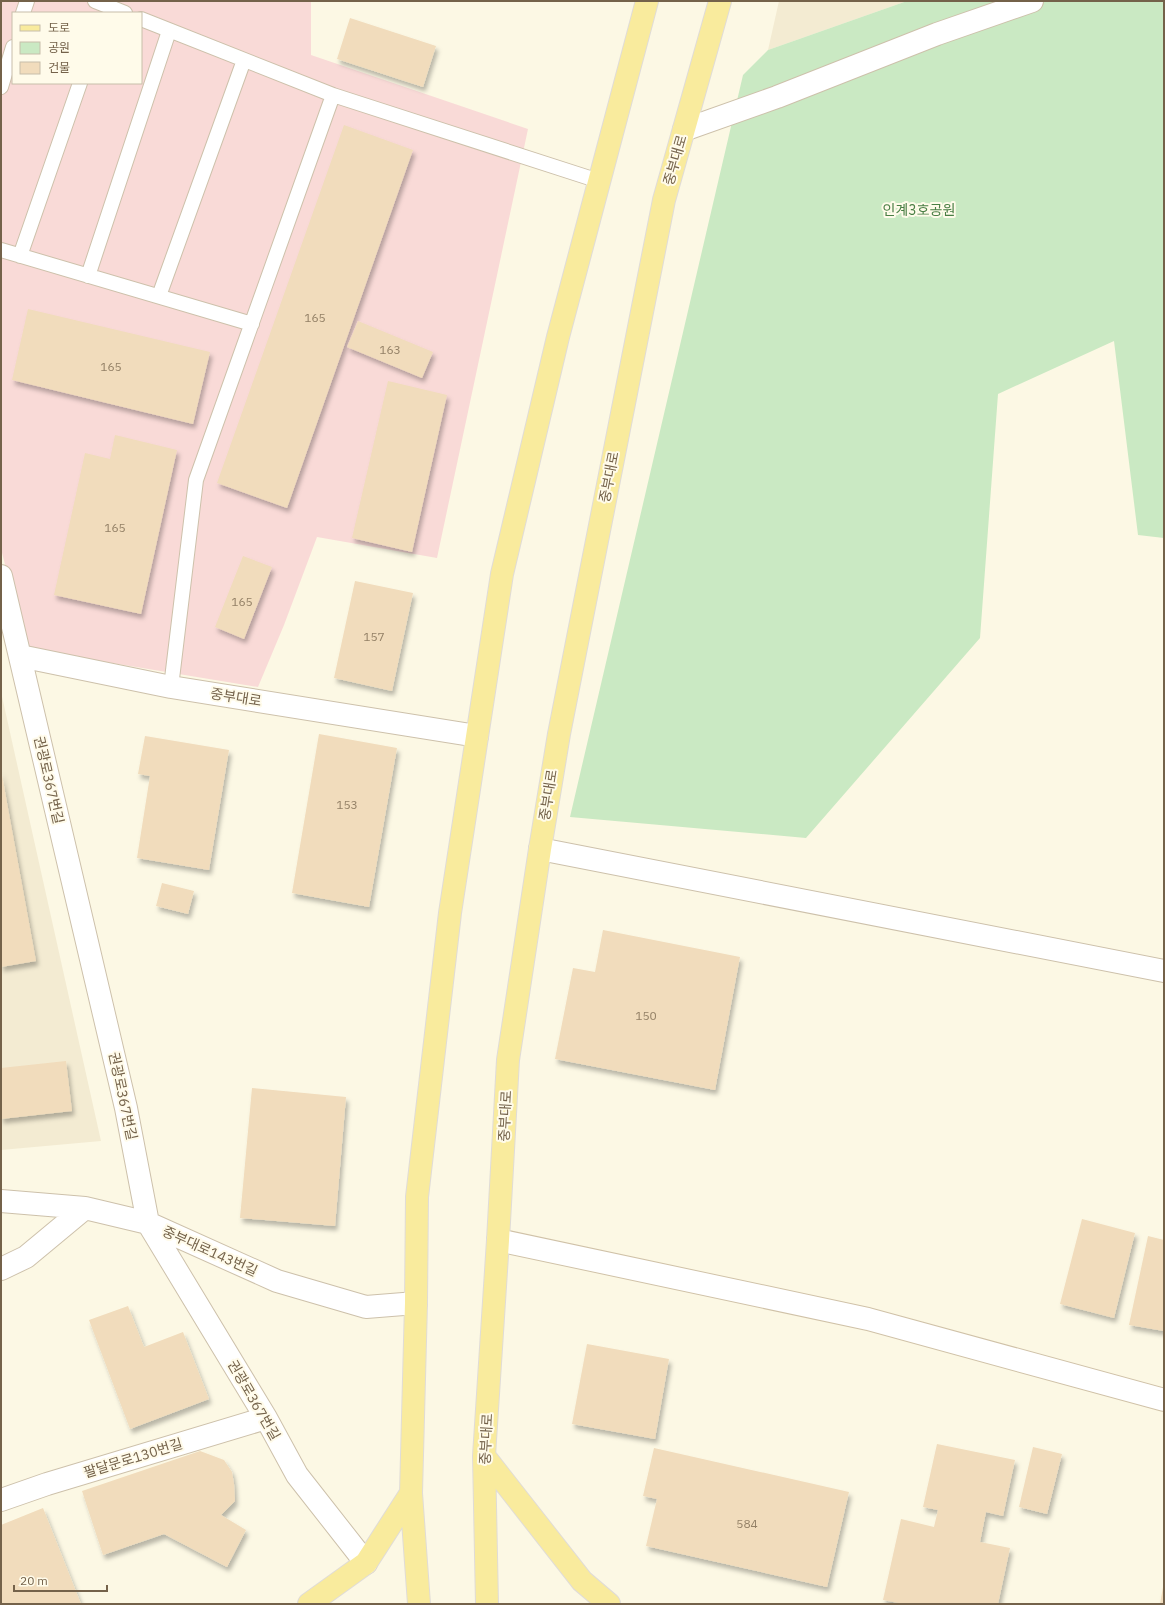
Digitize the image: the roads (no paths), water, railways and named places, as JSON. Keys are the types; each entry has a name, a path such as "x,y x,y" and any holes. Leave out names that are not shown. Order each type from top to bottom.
{"main road":[{"path":"419,1604 411,1493 416,1303 416,1197 450,913 502,574 558,337 647,1"},
{"name":"중부대로","path":"487,1604 484,1456 508,1060 558,734 662,208 720,1"},
{"path":"484,1456 582,1581 609,1604"},
{"path":"309,1604 366,1563 411,1493"}],"street":[{"path":"684,130 784,94 937,34 1032,1"},
{"name":"권광로367번길","path":"1,576 126,1108 148,1223 266,1418 297,1475 366,1563"},
{"name":"중부대로","path":"20,656 171,687 477,736"},
{"path":"540,849 1164,971"},
{"name":"중부대로143번길","path":"1,1201 85,1208 148,1223 277,1281 366,1306 416,1303"},
{"path":"1,1269 26,1257 85,1208"},
{"path":"498,1240 868,1319 1164,1400"},
{"name":"팔달문로130번길","path":"1,1500 47,1484 266,1418"}],"lane":[{"path":"23,12 27,1"},
{"path":"102,7 121,12"},
{"path":"142,20 333,95 599,181"},
{"path":"88,276 169,31"},
{"path":"1,87 12,50"},
{"path":"159,296 244,60"},
{"path":"20,256 80,84"},
{"path":"171,687 196,480 333,95"},
{"path":"1,250 252,324"}],"park label":[{"name":"인계3호공원","path":"919,210"}]}
